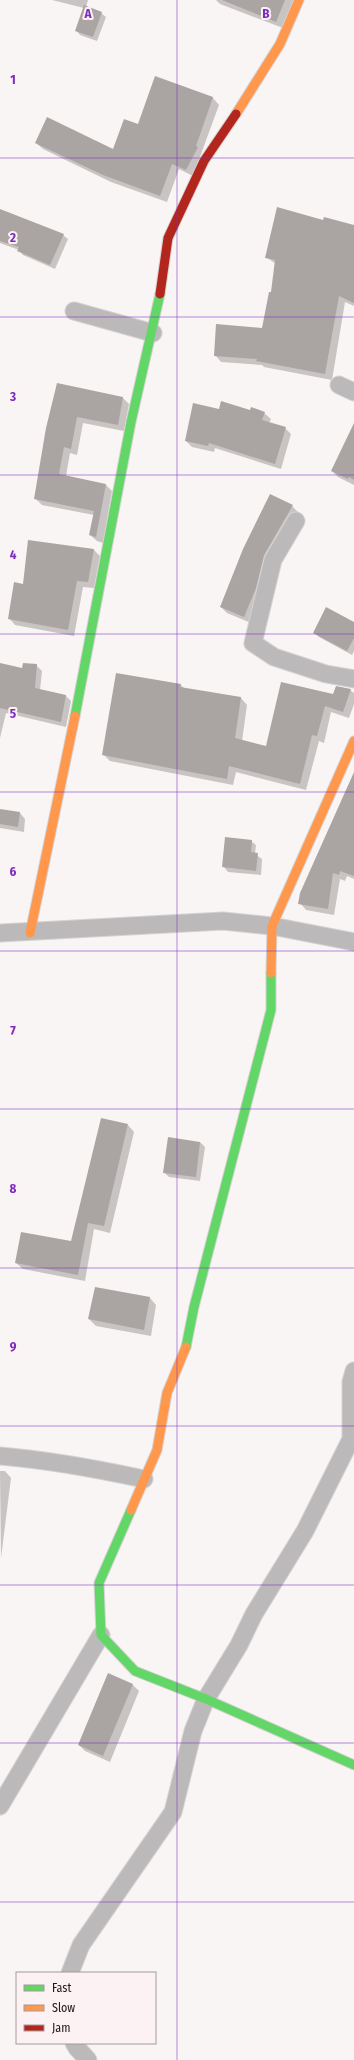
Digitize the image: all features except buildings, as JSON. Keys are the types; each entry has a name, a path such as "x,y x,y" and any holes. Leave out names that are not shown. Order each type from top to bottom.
{"street":[{"path":"30,933 72,734 131,422 159,304 168,238 204,161 249,95 280,44 299,0"},
{"path":"74,312 152,333"},
{"path":"296,521 273,560 253,643 274,657 326,674 354,679"},
{"path":"0,1806 101,1635 99,1583 157,1450 167,1393 186,1347 196,1299 271,1010 272,926 354,741"},
{"path":"0,933 30,933 223,921 272,926 354,942"},
{"path":"70,1972 81,1945 173,1812 194,1731 206,1699 239,1645 254,1614 305,1531 351,1439 351,1382 354,1371"},
{"path":"0,1456 28,1458 85,1467 144,1479"},
{"path":"101,1635 135,1671 206,1699 354,1765"}],"traffic: fast":[{"path":"75,716 131,422 160,294"},
{"path":"186,1347 194,1307 271,1010 271,973"},
{"path":"131,1510 99,1583 101,1635 135,1671 206,1699 354,1765"}],"traffic: slow":[{"path":"236,114 280,44 299,0"},
{"path":"30,933 75,716"},
{"path":"271,973 272,926 354,741"},
{"path":"131,1510 157,1450 167,1393 186,1347"}],"traffic: jam":[{"path":"160,294 168,238 204,161 236,114"}]}
